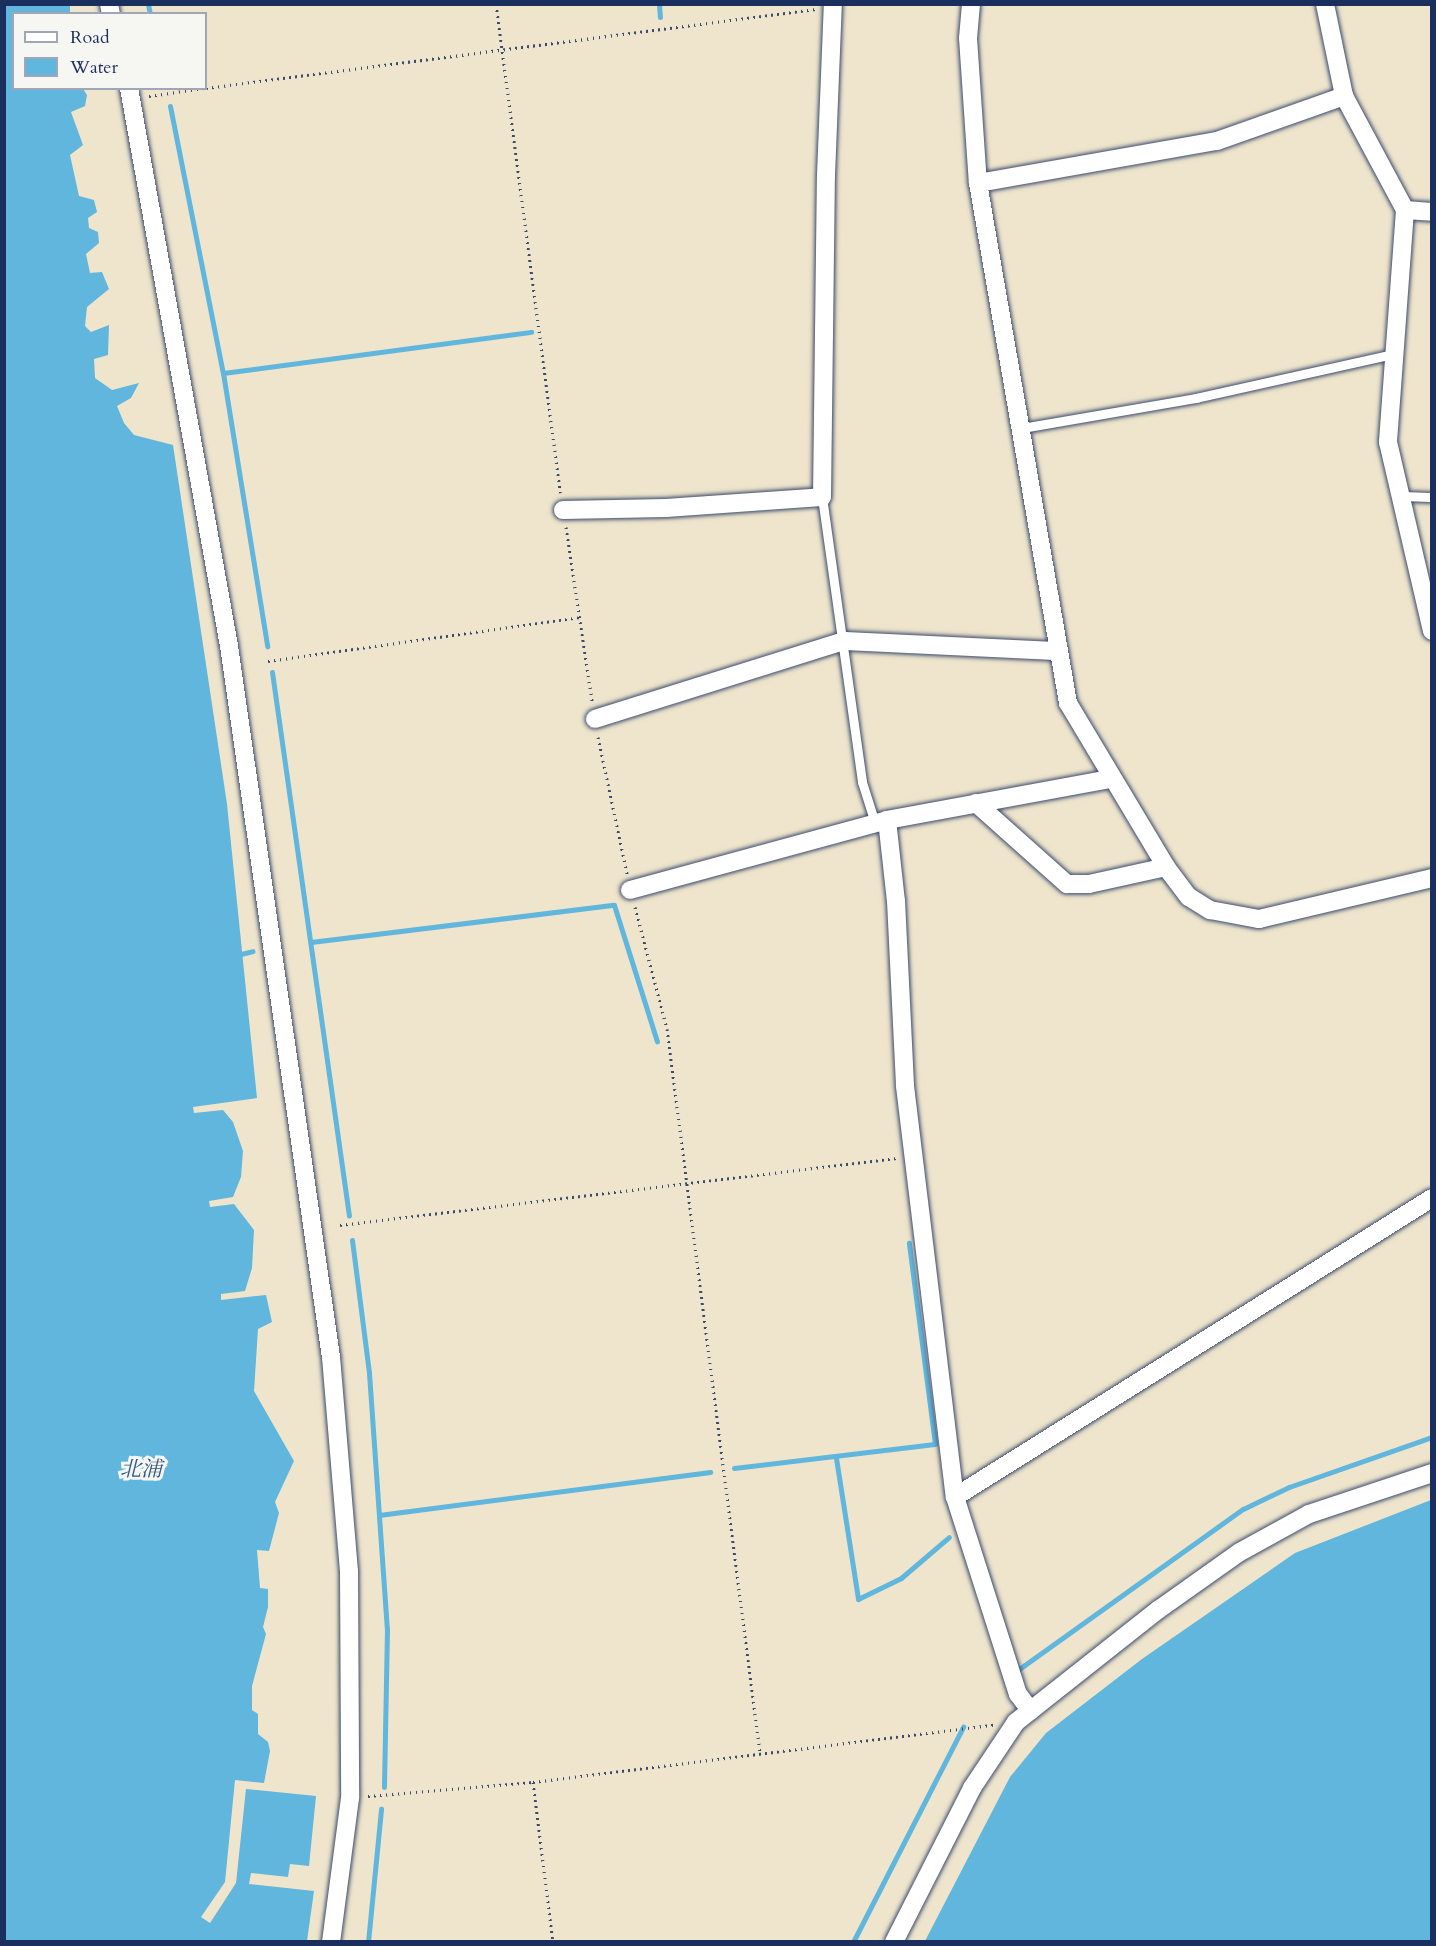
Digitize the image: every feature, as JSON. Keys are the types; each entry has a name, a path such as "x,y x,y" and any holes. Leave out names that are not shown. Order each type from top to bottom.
{"street":[{"path":"971,4 968,38 978,183 1022,428 1057,651 1068,703 1111,779 1166,867 1189,897 1210,909 1259,919 1431,878"},
{"path":"1325,4 1344,96 1405,210 1397,353 1388,442 1431,631"},
{"path":"563,510 666,508 822,497 826,175 833,6"},
{"path":"130,93 229,646 331,1357 349,1571 350,1798 331,1941"},
{"path":"978,183 1217,141 1344,96"},
{"path":"1405,210 1431,212"},
{"path":"595,719 844,641 1057,651"},
{"path":"630,890 881,821 1111,779"},
{"path":"976,803 1067,884 1089,884 1166,867"},
{"path":"881,821 914,1156 955,1497 1018,1694 1031,1711"},
{"path":"955,1497 1431,1198"},
{"path":"894,1941 972,1788 1016,1722 1158,1610 1240,1552 1309,1514 1431,1473"}],"lane":[{"path":"1022,428 1196,398 1397,353"},
{"path":"1401,496 1431,497"},
{"path":"822,497 862,782 881,821"}],"path":[{"path":"207,88 833,6"},
{"path":"130,93 175,90"},
{"path":"268,661 582,617"},
{"path":"340,1225 914,1156"},
{"path":"350,1798 533,1782 1016,1722"},
{"path":"533,1782 553,1941"}],"water":[{"name":"北浦","path":"70,4 70,12 12,12 12,90 84,90 87,95 85,106 71,112 83,145 70,155 79,196 94,200 97,212 88,218 89,228 98,232 99,243 86,254 90,273 102,272 109,289 87,307 85,326 91,332 109,325 108,355 94,359 95,378 112,390 139,383 131,398 117,406 124,423 134,435 173,445 227,804 257,1098 193,1107 194,1113 223,1110 233,1122 243,1151 241,1177 233,1197 209,1201 210,1207 234,1204 254,1230 252,1268 245,1291 221,1294 221,1300 266,1295 272,1322 258,1329 254,1391 294,1461 275,1502 279,1513 269,1551 257,1550 260,1588 268,1589 268,1607 263,1627 266,1634 252,1686 252,1710 258,1714 258,1734 268,1742 270,1751 264,1783 235,1780 225,1882 201,1917 210,1923 236,1883 246,1789 316,1796 309,1866 290,1864 288,1877 251,1873 249,1884 314,1891 307,1941 5,1941 4,5"},
{"path":"1431,1500 1431,1941 925,1941 1010,1777 1046,1733 1142,1659 1295,1553"}],"waterway":[{"path":"148,4 150,12"},
{"path":"659,4 660,17"},
{"path":"170,106 223,373 267,646"},
{"path":"223,373 531,332"},
{"path":"272,672 349,1216"},
{"path":"311,942 614,905 657,1041"},
{"path":"237,955 253,951"},
{"path":"352,1240 369,1373 387,1629 384,1787"},
{"path":"734,1468 935,1444 909,1243"},
{"path":"1015,1672 1243,1509 1289,1487 1432,1437"},
{"path":"836,1458 858,1599 901,1578 949,1537"},
{"path":"379,1515 710,1472"},
{"path":"853,1942 963,1727"},
{"path":"368,1942 381,1809"}]}
